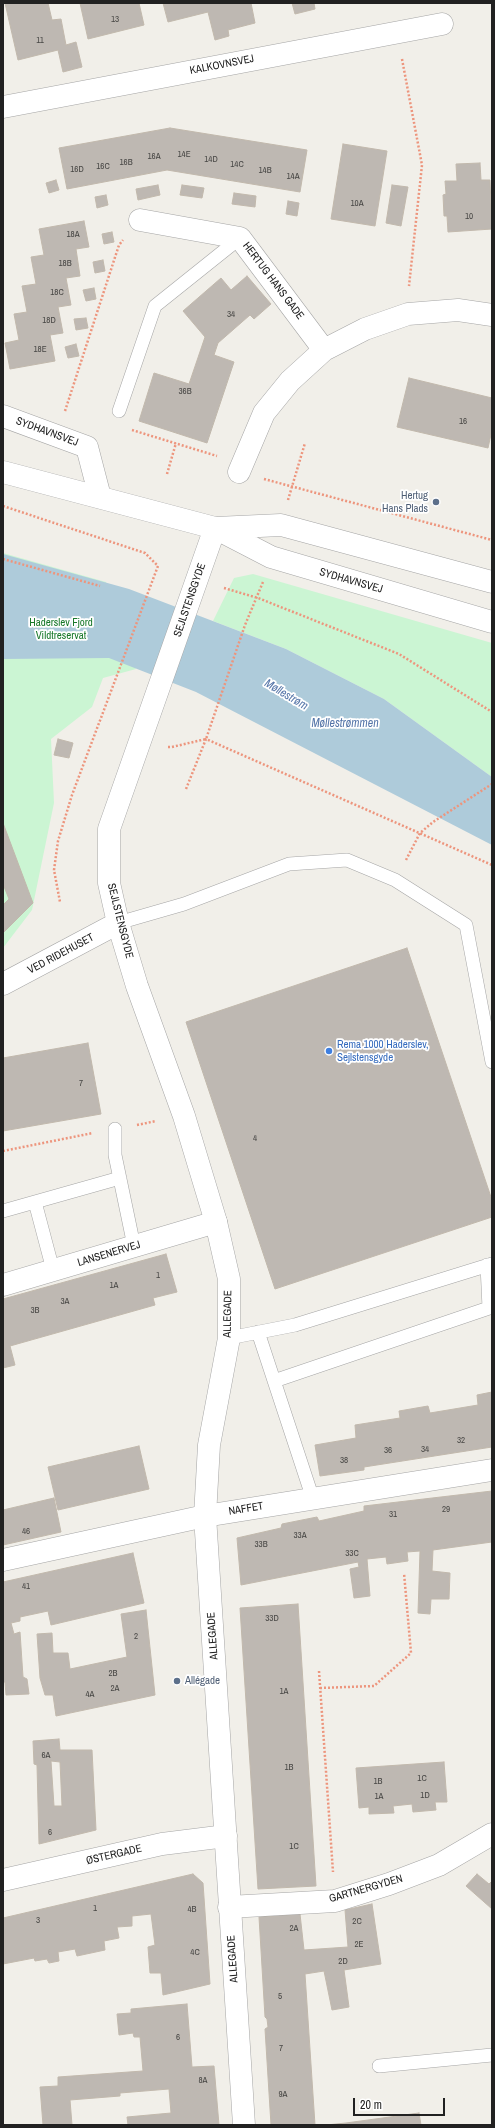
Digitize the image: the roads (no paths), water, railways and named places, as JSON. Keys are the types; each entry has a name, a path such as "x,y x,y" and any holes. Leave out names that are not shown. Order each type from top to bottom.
{"street":[{"name":"KALKOVNSVEJ","path":"3,107 442,24"},
{"name":"HERTUG HANS GADE","path":"140,220 240,238 324,350"},
{"path":"240,468 264,413 290,381 324,350 365,329 408,314 458,310 492,315"},
{"name":"SYDHAVNSVEJ","path":"3,416 87,447 100,497"},
{"name":"SYDHAVNSVEJ","path":"3,472 215,528 271,557 492,622"},
{"name":"SYDHAVNSVEJ","path":"215,528 281,526 492,582"},
{"name":"SEJLSTENSGYDE","path":"215,528 109,829 109,883 118,923 137,986 184,1116 216,1222"},
{"name":"VED RIDEHUSET","path":"3,984 118,923"},
{"name":"LANSENERVEJ","path":"3,1286 216,1222"},
{"name":"ALLEGADE","path":"216,1222 228,1279 229,1338 209,1445 205,1516 244,2125"},
{"name":"NAFFET","path":"3,1560 205,1516 492,1470"},
{"name":"GARTNERGYDEN","path":"229,1907 334,1900 389,1884 439,1865 492,1834"},
{"name":"ØSTERGADE","path":"3,1880 162,1844 226,1836"}],"lane":[{"path":"120,411 154,306 240,238"},
{"path":"118,923 184,904 289,864 347,860 395,880 466,925 492,1062"},
{"path":"115,1129 115,1155 134,1246"},
{"path":"3,1211 120,1178"},
{"path":"35,1202 53,1270"},
{"path":"229,1338 294,1325 490,1264 489,1308 274,1381"},
{"path":"258,1332 313,1499"},
{"path":"379,2066 492,2055"}],"water":[{"name":"Møllestrømmen","path":"3,554 129,589 286,649 384,699 492,777 492,845 196,692 109,658 3,659"}],"place":[{"name":"Hertug Hans Plads","path":"436,502"},
{"name":"Rema 1000 Haderslev, Sejlstensgyde","path":"329,1051"},
{"name":"Allégade","path":"177,1681"}],"park label":[{"name":"Haderslev Fjord Vildtreservat","path":"61,629"}],"water label":[{"name":"Møllestrøm","path":"286,695"}]}
